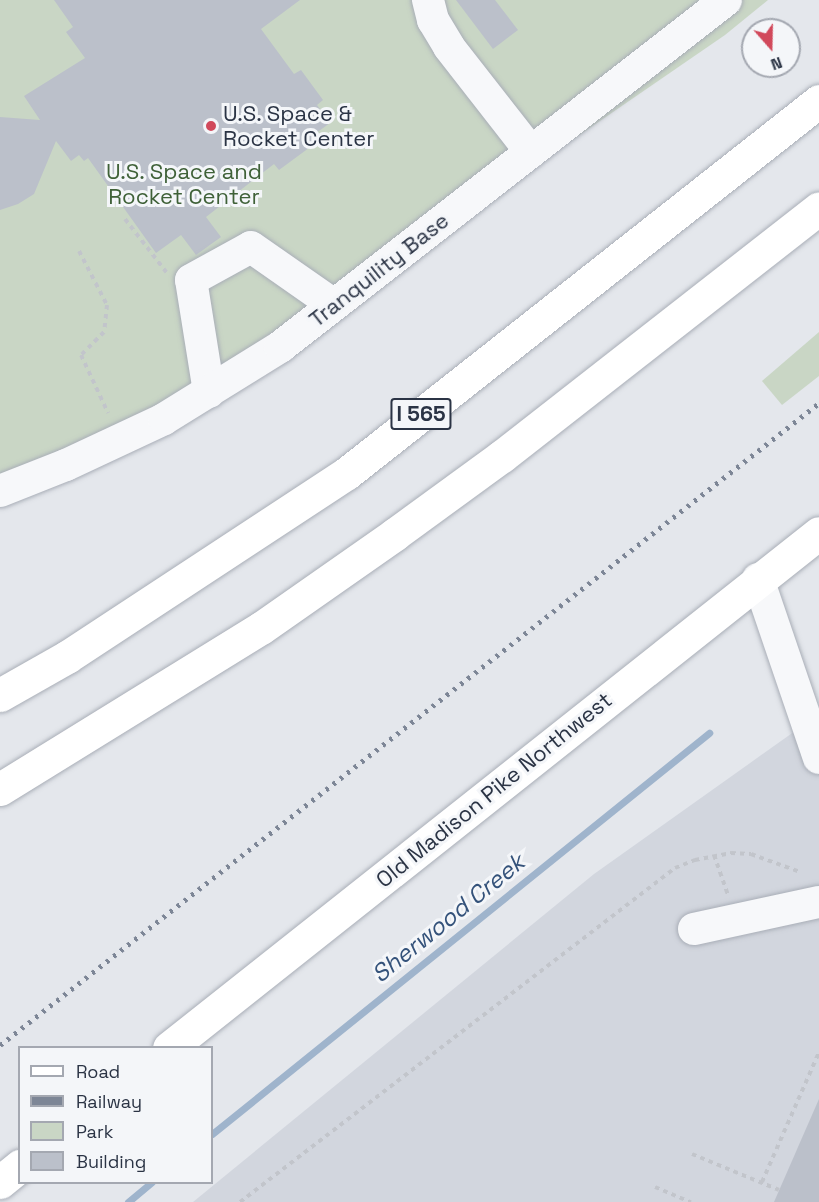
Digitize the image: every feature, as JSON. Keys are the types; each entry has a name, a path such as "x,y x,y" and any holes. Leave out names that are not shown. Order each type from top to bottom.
{"main road":[{"name":"I 565","path":"0,695 67,657 347,473 819,101"},
{"path":"0,789 261,628 395,534 502,456 819,208"},
{"name":"Old Madison Pike Northwest","path":"170,1046 819,533"},
{"path":"0,1182 18,1168"}],"street":[{"path":"428,0 433,20 449,47 531,152"},
{"name":"Tranquility Base","path":"0,490 111,446 209,392 280,347 726,0"},
{"path":"209,392 191,280 251,247 334,305"},
{"path":"758,579 819,758"},
{"path":"694,929 819,902"}],"path":[{"path":"125,219 167,274"},
{"path":"79,251 107,305 104,332 81,356 108,414"},
{"path":"240,1202 675,868 714,855 750,855 800,872"},
{"path":"714,855 729,899"},
{"path":"762,1182 819,1052"},
{"path":"692,1154 779,1190"},
{"path":"655,1187 691,1202"}],"shaded area":[{"path":"819,714 819,1202 193,1202 594,874"}],"green space":[{"name":"U.S. Space and Rocket Center","path":"0,0 768,0 746,18 741,18 741,22 725,35 181,409 0,483"},
{"path":"819,332 819,376 782,405 762,381"}],"building":[{"name":"U.S. Space & Rocket Center","path":"54,0 300,0 261,29 294,74 301,70 323,100 317,105 330,123 312,136 317,142 279,170 274,164 206,217 221,237 196,255 181,235 156,253 88,158 84,161 79,155 71,161 56,141 34,194 18,204 0,210 0,117 40,120 24,96 85,58 66,32 73,27"},
{"path":"456,0 495,0 518,30 493,49"},
{"path":"819,1099 819,1202 774,1202"}],"waterway":[{"name":"Sherwood Creek","path":"213,1133 709,733"},
{"name":"Sherwood Creek","path":"128,1202 150,1184"}],"railway":[{"path":"0,1045 819,403"}],"place":[{"name":"U.S. Space & Rocket Center","path":"211,126"}]}
